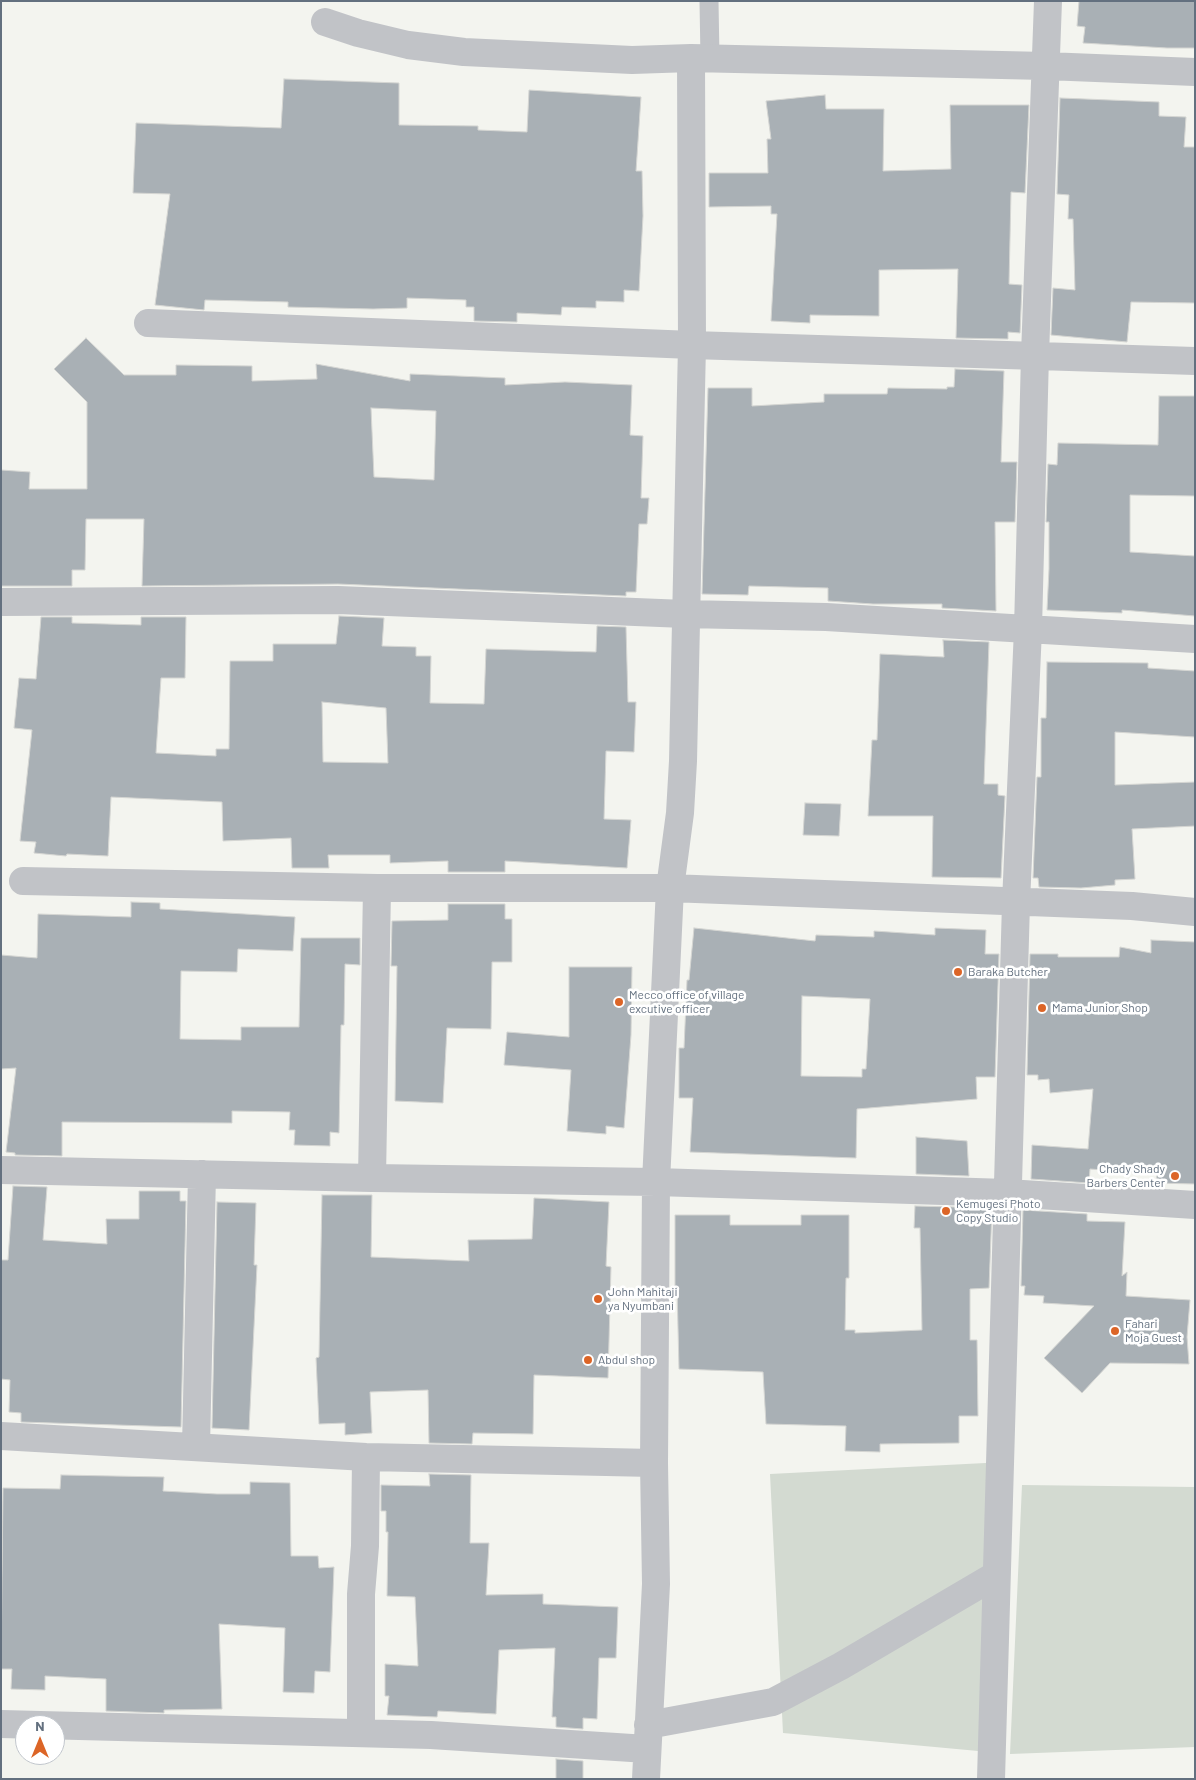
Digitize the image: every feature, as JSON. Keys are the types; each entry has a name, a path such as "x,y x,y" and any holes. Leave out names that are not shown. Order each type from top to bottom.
{"street":[{"path":"991,1779 1006,1194 1028,629 1035,355 1048,1"},
{"path":"325,22 358,33 408,45 464,52 632,60 700,59 1046,66 1195,72"},
{"path":"646,1779 656,1584 654,1463 656,1182 670,888 681,796 700,59"},
{"path":"148,323 692,345 1195,361"},
{"path":"1,602 338,600 685,614 826,617 1195,639"},
{"path":"23,881 377,888 670,888 1016,903 1132,906 1195,912"},
{"path":"372,1178 377,888"},
{"path":"1,1170 656,1182 1006,1194 1195,1205"},
{"path":"196,1447 202,1174"},
{"path":"1,1436 366,1457 654,1463"},
{"path":"360,1733 360,1594 365,1546 366,1457"},
{"path":"1,1724 360,1733 647,1737 773,1702 841,1666 996,1575"}],"lane":[{"path":"700,59 709,1"}],"shaded area":[{"path":"1005,1462 989,1752 783,1733 770,1474"},
{"path":"1022,1485 1195,1487 1195,1747 1010,1754"}],"building":[{"path":"1079,1 1195,1 1195,48 1083,43 1085,27 1077,26"},
{"path":"284,79 399,83 399,125 478,126 478,130 527,132 529,90 641,97 636,171 642,171 643,216 639,291 624,290 624,302 596,301 596,308 562,307 561,315 517,313 517,322 474,321 474,307 466,307 466,300 407,298 407,308 373,309 288,307 288,302 205,300 204,310 155,305 170,194 133,193 136,123 281,128"},
{"path":"825,95 826,109 884,109 883,171 951,169 950,105 1029,105 1025,193 1011,192 1009,284 1022,285 1020,333 1008,332 1008,339 956,338 958,269 879,270 879,316 810,315 810,323 771,321 777,214 771,214 771,206 709,207 709,173 768,173 767,139 771,139 766,101"},
{"path":"1060,98 1159,102 1159,116 1186,117 1184,147 1195,147 1195,303 1131,302 1127,342 1051,335 1053,288 1075,290 1073,219 1068,219 1069,195 1057,194"},
{"path":"86,338 124,375 176,375 176,365 252,366 252,381 317,379 316,364 410,381 410,374 505,378 505,385 565,382 632,385 630,435 643,436 641,498 649,498 647,524 639,524 636,592 626,592 626,596 338,584 142,586 144,519 86,519 85,570 72,570 72,586 1,586 1,470 30,472 29,489 87,489 87,402 54,369","holes":["371,408 436,411 434,480 374,477"]},
{"path":"955,369 1004,371 1001,462 1017,462 1015,522 995,522 996,611 942,608 942,604 873,604 828,601 828,588 749,586 748,595 702,594 708,388 752,388 752,406 824,402 824,394 887,394 888,388 947,389 947,387 954,387"},
{"path":"1159,396 1195,396 1195,496 1130,495 1130,552 1195,556 1195,616 1122,610 1122,613 1047,610 1049,569 1049,522 1046,522 1048,464 1057,465 1058,443 1158,445"},
{"path":"339,616 384,618 382,646 416,647 416,656 431,656 430,703 484,704 486,649 596,652 597,626 626,627 628,702 636,702 634,752 606,751 604,819 631,820 627,868 505,861 505,872 448,872 448,861 390,863 390,855 328,855 329,868 292,868 291,838 223,841 222,802 111,797 108,856 67,854 66,856 34,853 36,842 20,841 32,730 14,728 19,678 36,679 41,617 72,617 72,623 141,625 141,617 186,617 185,678 161,678 156,753 216,756 216,749 229,749 230,661 273,661 273,644 336,644","holes":["322,702 386,708 388,763 323,762"]},
{"path":"943,640 989,642 984,784 998,784 998,795 1005,796 1001,878 932,877 933,816 868,816 872,740 877,740 880,654 944,657"},
{"path":"1047,662 1148,663 1148,668 1195,671 1195,737 1115,732 1115,785 1195,782 1195,826 1132,829 1135,879 1115,880 1115,885 1081,888 1039,887 1038,878 1033,878 1037,777 1041,777 1041,718 1046,718"},
{"path":"805,803 841,804 839,836 803,835"},
{"path":"131,902 160,903 160,909 295,917 293,951 238,949 237,972 181,971 180,1039 241,1040 241,1027 299,1027 301,938 360,938 360,965 345,964 344,1025 341,1025 339,1133 330,1132 330,1146 294,1145 295,1130 289,1130 290,1112 232,1111 232,1123 62,1122 62,1156 15,1155 15,1153 6,1152 16,1068 1,1069 1,955 37,958 38,914 131,917"},
{"path":"448,904 505,904 505,919 512,919 512,962 492,962 491,1029 447,1028 443,1103 395,1101 397,966 391,966 392,921 448,920"},
{"path":"694,928 815,941 816,935 874,937 874,931 935,935 935,928 986,930 985,954 999,954 995,1077 976,1077 977,1099 857,1109 856,1158 690,1152 693,1098 679,1098 679,1048 684,1048 687,980 689,980","holes":["802,996 870,999 866,1069 862,1069 862,1077 801,1076"]},
{"path":"1151,940 1195,942 1195,1184 1156,1183 1157,1174 1090,1169 1089,1183 1031,1179 1032,1145 1088,1149 1093,1089 1050,1093 1049,1079 1038,1080 1038,1075 1027,1075 1030,954 1058,954 1058,957 1119,957 1120,947 1151,953"},
{"path":"569,967 632,967 631,1035 624,1128 606,1126 606,1134 567,1131 571,1070 504,1065 507,1032 569,1037"},
{"path":"916,1137 967,1141 969,1176 916,1174"},
{"path":"13,1186 47,1187 43,1240 107,1244 106,1219 139,1219 139,1191 180,1191 180,1201 186,1201 181,1427 21,1422 21,1413 9,1412 10,1380 1,1379 1,1260 8,1260"},
{"path":"322,1195 372,1195 371,1257 469,1261 468,1240 532,1239 534,1198 609,1202 606,1266 611,1267 608,1378 534,1375 533,1434 473,1433 472,1444 429,1443 428,1390 370,1392 372,1433 345,1435 345,1423 319,1424 316,1358 319,1357"},
{"path":"217,1202 256,1203 254,1265 257,1265 249,1430 212,1428"},
{"path":"915,1206 992,1208 989,1288 970,1289 970,1340 977,1340 978,1416 959,1416 959,1443 880,1444 880,1452 845,1451 846,1426 766,1424 763,1372 679,1369 677,1287 675,1287 675,1215 730,1215 730,1225 801,1225 801,1215 849,1215 849,1278 846,1278 845,1330 855,1330 855,1333 922,1330 920,1228 914,1228"},
{"path":"1023,1210 1087,1214 1087,1221 1125,1222 1122,1276 1127,1272 1126,1296 1190,1300 1187,1337 1189,1364 1110,1363 1082,1393 1044,1358 1094,1306 1043,1303 1044,1296 1024,1295 1025,1286 1021,1286"},
{"path":"429,1474 471,1475 470,1543 489,1543 486,1595 543,1594 543,1604 618,1607 616,1658 599,1658 597,1719 583,1718 583,1729 556,1727 556,1717 552,1717 555,1648 499,1650 496,1714 438,1711 437,1717 387,1715 389,1696 385,1696 385,1664 418,1666 415,1597 387,1596 388,1532 386,1532 386,1511 381,1511 381,1485 430,1486"},
{"path":"61,1475 164,1477 163,1491 217,1494 250,1494 250,1482 290,1483 291,1556 318,1556 319,1568 334,1567 330,1672 315,1671 314,1693 283,1692 285,1628 219,1624 222,1709 164,1710 164,1713 106,1711 106,1679 45,1676 45,1690 11,1689 12,1669 1,1669 3,1488 60,1489"},
{"path":"556,1759 583,1761 583,1779 556,1779"}],"place":[{"name":"Baraka Butcher","path":"958,972"},
{"name":"Mecco office of village excutive officer","path":"619,1002"},
{"name":"Mama Junior Shop","path":"1042,1008"},
{"name":"Chady Shady Barbers Center","path":"1175,1176"},
{"name":"Kemugesi Photo Copy Studio","path":"946,1211"},
{"name":"John Mahitaji ya Nyumbani","path":"598,1299"},
{"name":"Fahari Moja Guest","path":"1115,1331"},
{"name":"Abdul shop","path":"588,1360"}]}
